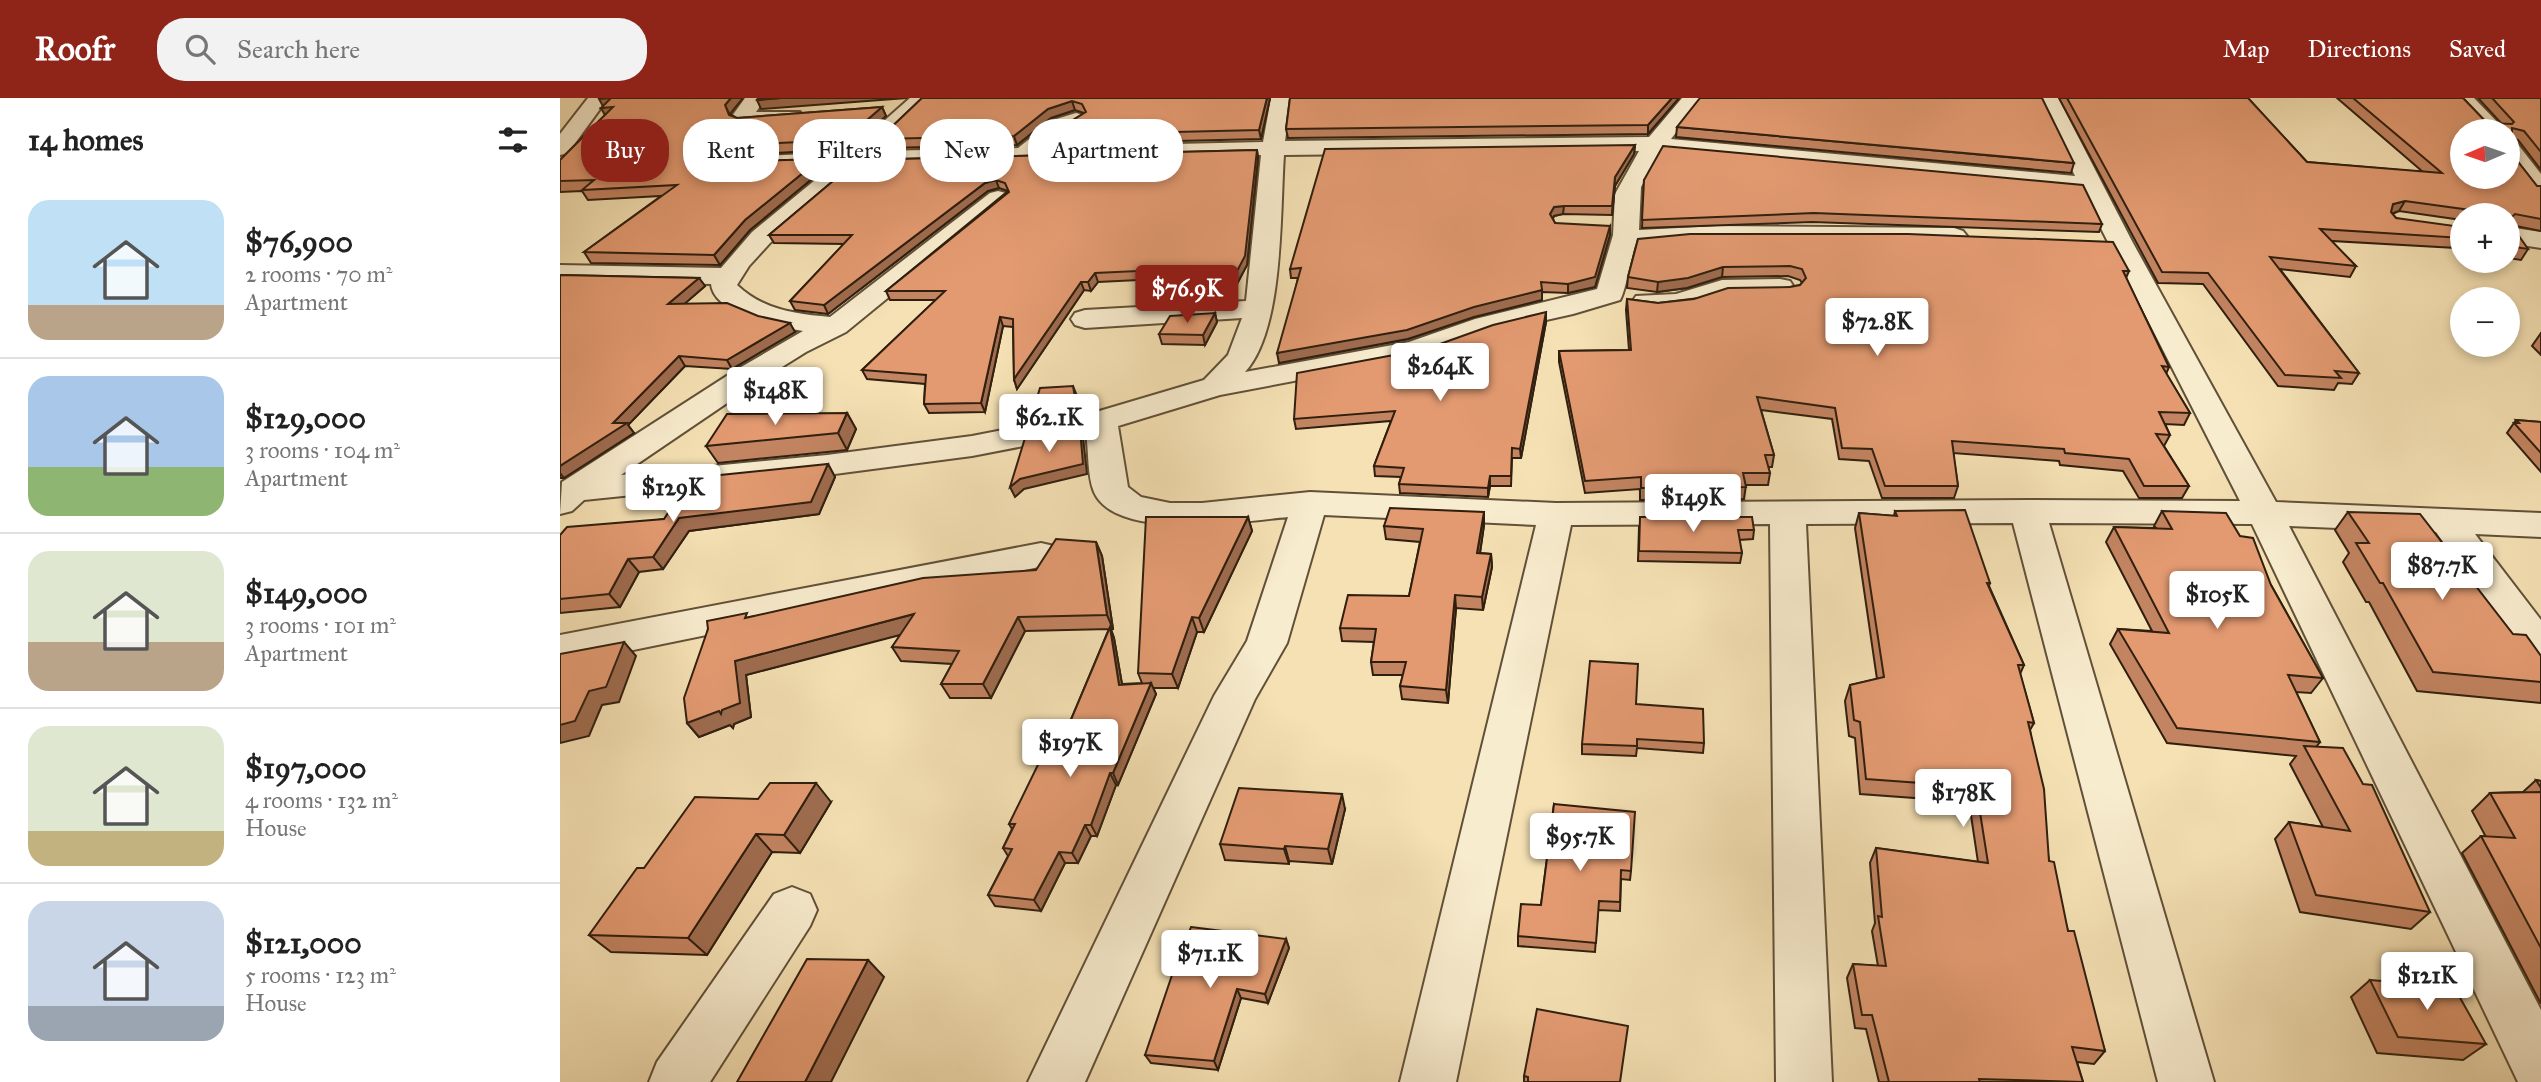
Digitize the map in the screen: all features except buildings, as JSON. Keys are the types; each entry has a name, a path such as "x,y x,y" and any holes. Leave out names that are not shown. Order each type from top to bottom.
{"street":[{"path":"560,148 598,98"},
{"path":"757,98 742,116 743,119 810,114"},
{"path":"1215,387 1242,358 1259,309 1273,148 1282,98"},
{"path":"1610,294 1617,230 1628,188 1656,144 1693,98"},
{"path":"2048,98 2093,185 2107,243 2264,513 2541,1068"},
{"path":"2463,98 2483,119"},
{"path":"888,107 917,102"},
{"path":"898,119 917,102"},
{"path":"906,157 1273,148 1656,144 2093,185"},
{"path":"1024,154 1028,150"},
{"path":"2520,162 2541,189"},
{"path":"826,182 733,265 723,286 736,301 768,316 836,326"},
{"path":"567,496 747,376 796,346 836,326 998,198"},
{"path":"1617,230 1653,236 1717,234 1973,237"},
{"path":"2520,237 2541,240"},
{"path":"560,273 728,276"},
{"path":"567,496 972,446 1101,421 1215,387 1416,350 1485,325 1563,308 1610,294 1631,301 1678,303 1723,288 1788,287"},
{"path":"1085,319 1259,309"},
{"path":"1101,421 1111,491 1130,506 1170,514 1202,514 1310,503 1556,514 2028,511 2264,513 2541,525"},
{"path":"1056,1082 1235,696 1267,643 1310,503"},
{"path":"2028,511 2186,1082"},
{"path":"1428,1082 1556,514"},
{"path":"1788,514 1804,1082"},
{"path":"2446,520 2541,650"},
{"path":"560,650 1041,555"},
{"path":"677,1082 792,910"}]}
